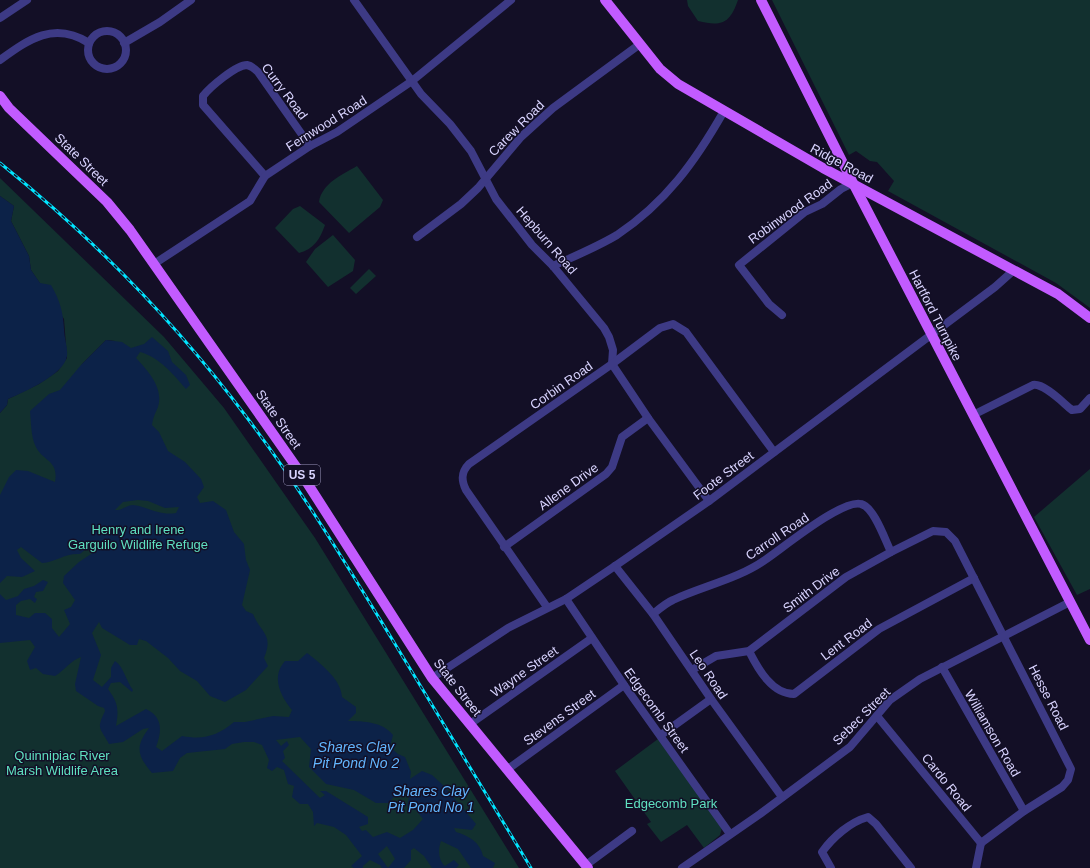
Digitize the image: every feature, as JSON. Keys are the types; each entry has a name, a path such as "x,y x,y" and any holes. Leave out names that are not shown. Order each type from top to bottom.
{"main road":[{"name":"Ridge Road","path":"605,0 660,69 672,80 724,111 853,183 1058,294 1090,318"},
{"name":"Hartford Turnpike","path":"761,0 853,183 1090,640"},
{"name":"State Street","path":"0,96 9,108 107,202 154,264 308,484 404,637 432,678 587,867"}],"street":[{"path":"0,18 27,0"},
{"path":"124,42 160,22 190,0"},
{"name":"Hepburn Road","path":"355,0 421,94 450,124 471,151 486,177 496,199 532,245 554,266 604,328 610,337 613,350 612,364"},
{"name":"Fernwood Road","path":"154,264 250,201 265,176 310,146 337,132 412,81 510,0"},
{"path":"106,31 117,34 124,42 126,48 122,60 113,68 107,69 101,68 91,61 88,55 89,43 96,34 106,31"},
{"path":"0,60 30,39 51,33 71,34 89,43"},
{"name":"Carew Road","path":"417,237 462,204 521,137 554,108 640,44"},
{"name":"Curry Road","path":"265,176 203,106 203,96 209,89 242,66 250,65 258,72 310,146"},
{"path":"554,266 616,235 664,197 697,155 724,111"},
{"name":"Robinwood Road","path":"782,315 769,304 739,265 805,212 822,204 841,189 853,183"},
{"name":"Foote Street","path":"432,678 508,628 546,607 566,599 709,501 995,287 1014,270"},
{"name":"Corbin Road","path":"546,607 466,490 462,478 466,468 660,328 669,324 678,326 686,332 774,452"},
{"path":"612,364 648,418 709,501"},
{"path":"973,415 1033,384 1037,384 1044,388 1072,410 1080,409 1090,398"},
{"name":"Allene Drive","path":"504,547 606,474 612,467 622,437 648,418"},
{"name":"Carroll Road","path":"653,614 672,600 733,577 764,561 826,517 852,504 863,504 871,511 891,552"},
{"name":"Smith Drive","path":"692,670 716,656 749,651 846,577 933,531 946,532"},
{"name":"Hesse Road","path":"946,532 955,541 1071,769 1071,774 1065,784 1024,811 981,843"},
{"name":"Leo Road","path":"615,566 653,614 711,699 782,796"},
{"name":"Lent Road","path":"749,651 754,662 774,687 785,694 794,694 879,629 974,578"},
{"name":"Edgecomb Street","path":"566,599 624,685 730,834"},
{"name":"Sebec Street","path":"682,868 850,747 890,700 920,679 1070,602"},
{"name":"Wayne Street","path":"470,724 592,638"},
{"name":"Williamson Road","path":"942,667 1024,811"},
{"name":"Stevens Street","path":"508,769 624,685"},
{"path":"660,735 711,699"},
{"name":"Cardo Road","path":"877,716 981,843"},
{"path":"831,868 822,852 829,842 857,820 868,817 876,824 911,868"},
{"path":"587,867 632,831"},
{"path":"976,868 981,843"}],"green space":[{"path":"687,0 738,0 732,14 724,21 719,23 706,23 698,21 688,6"},
{"path":"772,0 1090,0 1090,308 1056,283 888,191 894,181 877,162 870,161 856,151 849,155"},
{"path":"357,166 383,200 380,207 349,233 319,202 321,195 328,185 339,176"},
{"name":"Henry and Irene Garguilo Wildlife Refuge","path":"0,178 164,337 224,408 315,538 519,868 0,868 0,413 7,405 8,399 39,384 58,371 67,358 64,319 31,270 29,256 11,221 14,206 0,196","holes":["106,340 115,341 81,365"]},
{"path":"300,206 325,225 316,243 309,249 299,253 275,228 293,209"},
{"path":"333,235 355,260 353,271 328,287 306,262 315,249"},
{"path":"369,269 376,276 356,294 350,288"},
{"path":"1090,469 1090,589 1077,595 1034,517"},
{"name":"Edgecomb Park","path":"658,739 722,828 720,835 704,848 687,825 661,842 647,824 651,822 615,771"}],"water":[{"path":"0,196 14,206 11,221 29,256 31,270 40,283 51,285 57,296 64,323 67,356 59,370 51,376 24,392 8,399 7,405 0,413"},
{"path":"152,337 168,351 172,362 186,375 190,385 186,389 165,367 147,354 140,352 136,358 154,380 159,393 158,407 152,425 159,432 168,451 185,462 201,479 204,487 197,497 200,503 213,501 226,510 234,532 244,544 246,560 250,570 242,605 246,611 253,614 265,634 268,644 264,658 268,666 246,690 225,702 210,696 197,681 180,671 168,658 146,641 139,639 137,645 130,645 102,628 99,622 92,633 101,655 93,680 102,687 111,677 111,668 115,661 123,670 128,683 133,690 132,692 120,682 111,683 108,689 117,706 116,726 146,709 152,712 156,716 160,725 156,747 162,751 182,736 210,736 222,731 234,722 245,722 273,716 289,717 292,710 281,692 278,673 285,661 298,661 307,653 324,667 334,678 341,690 342,697 356,707 356,713 348,721 373,723 384,727 393,735 390,747 398,754 405,757 411,772 410,779 422,771 432,775 445,787 476,824 472,830 454,828 456,832 465,835 477,843 483,856 495,863 493,868 471,868 458,849 441,841 439,851 441,861 445,866 454,860 459,865 456,868 432,868 424,856 414,848 411,850 411,860 404,868 388,868 382,868 380,865 370,860 363,866 363,868 354,868 351,866 362,856 346,835 334,827 317,823 314,826 313,812 308,804 300,804 292,797 294,786 288,784 284,770 277,767 272,771 267,768 269,760 262,745 254,742 244,742 232,744 225,749 187,753 180,758 173,771 152,773 143,761 140,751 141,741 149,728 143,729 123,742 109,744 100,728 105,711 104,708 98,706 76,691 75,684 81,657 55,676 43,674 36,668 30,670 27,661 35,647 30,640 0,643 0,594 6,600 18,596 24,589 34,586 43,580 48,582 43,591 36,592 34,597 37,599 35,603 30,599 21,601 16,605 16,615 29,618 35,613 45,613 52,619 52,628 59,637 70,624 64,610 71,607 75,600 63,583 64,576 79,562 94,552 97,547 93,543 80,554 70,555 42,563 21,547 17,550 21,558 35,571 22,577 7,576 0,583 0,495 9,477 16,470 28,471 55,482 55,469 38,451 35,445 32,433 30,411 49,394 60,390 81,365 106,340 122,342 131,348 144,344","holes":["138,500 148,501 165,508 179,507 176,513 170,514 133,505 120,510 115,510 123,502","300,737 311,749 309,767 326,784 354,790 376,803 388,803 404,787 409,797 407,806 416,810 423,819 413,830 400,838 387,832 373,837 366,830 362,831 359,827 368,824 368,817 326,791 320,791 325,795 320,798 282,761 285,758 283,751 289,745 287,741 281,746 276,740","387,846 395,859 388,868 378,854"]}],"railway":[{"path":"0,163 68,221 101,252 163,316 221,384 268,445 340,555 531,868"}],"water label":[{"name":"Shares Clay Pit Pond No 2","path":"356,756"},
{"name":"Shares Clay Pit Pond No 1","path":"431,800"}],"park label":[{"name":"Quinnipiac River Marsh Wildlife Area","path":"62,762"}]}
